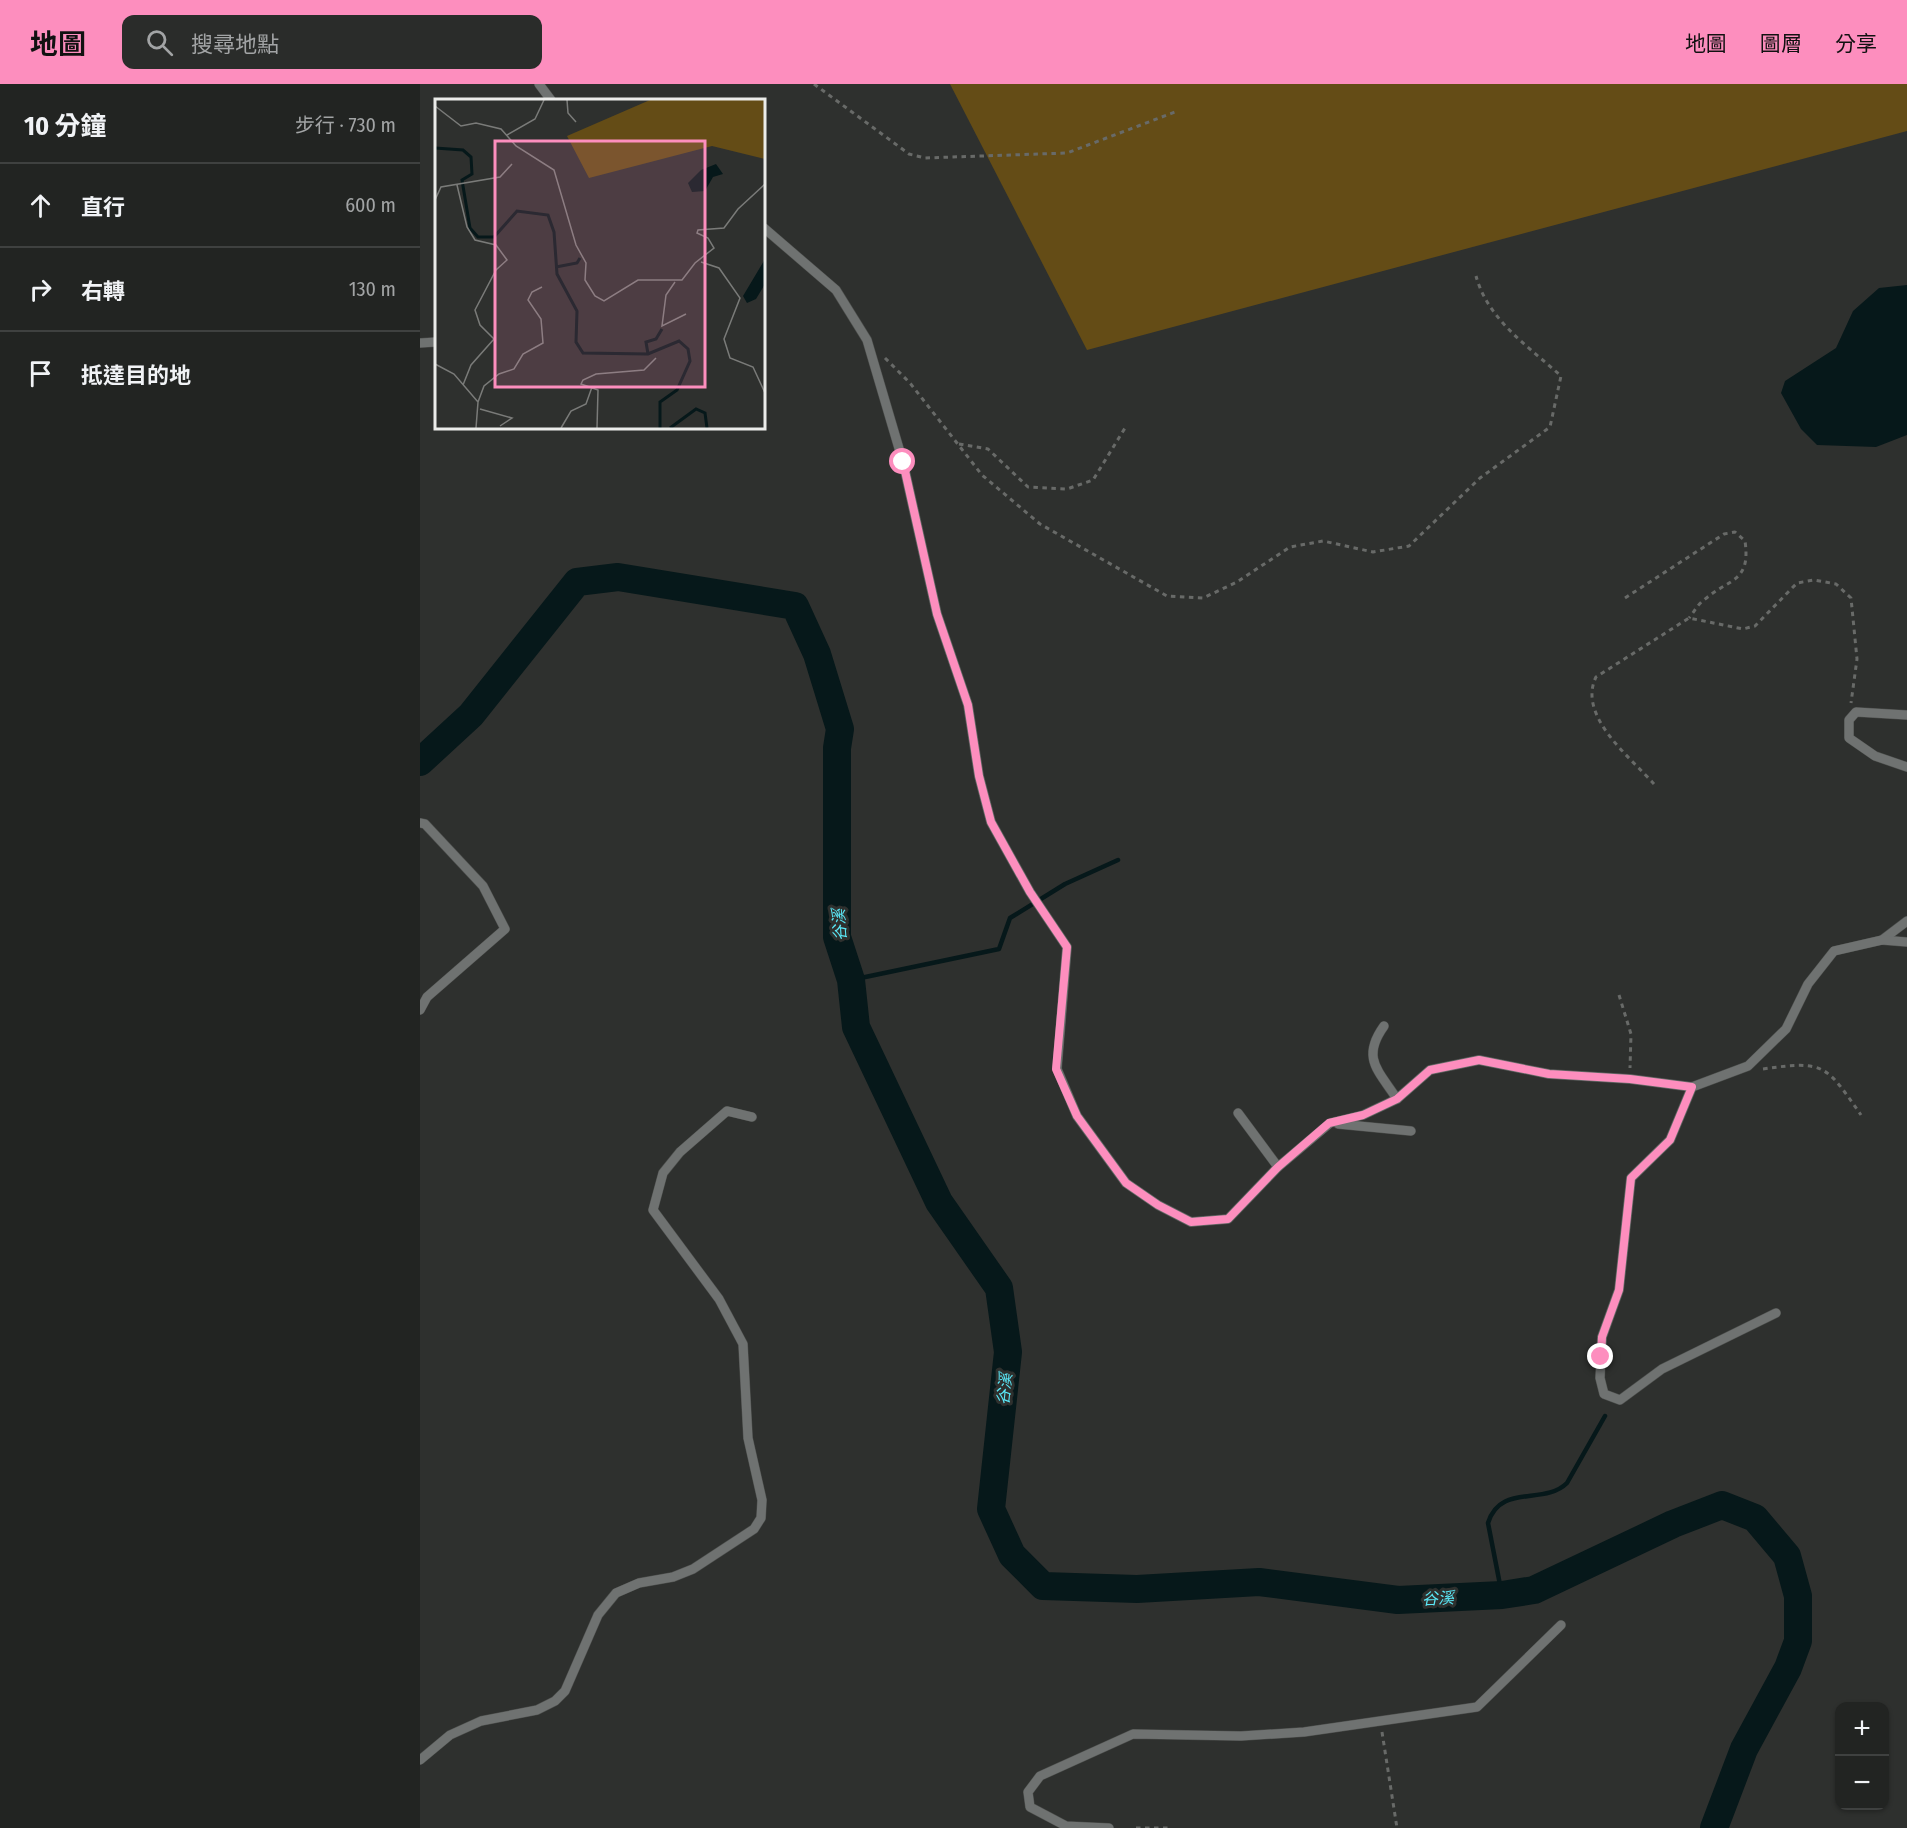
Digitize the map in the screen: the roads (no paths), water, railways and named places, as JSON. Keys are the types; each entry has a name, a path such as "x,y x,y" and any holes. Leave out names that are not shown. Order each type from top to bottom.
{"lane":[{"path":"539,84 550,99"},
{"path":"765,229 836,290 867,340 903,462 937,614 968,705 979,776 991,822 1030,892 1067,947 1056,1069 1077,1116 1126,1183 1158,1205 1191,1222 1228,1219 1278,1167 1329,1123 1363,1115 1397,1099 1430,1070 1479,1060 1549,1074 1630,1079 1692,1087 1748,1066 1786,1029 1808,984 1833,951 1882,939 1907,942"},
{"path":"420,343 435,342"},
{"path":"1907,716 1856,712 1849,720 1849,738 1875,756 1907,766"},
{"path":"420,823 425,824 483,886 505,929 427,997 420,1010"},
{"path":"1882,939 1907,921"},
{"path":"1384,1026 1374,1040 1371,1057 1397,1099"},
{"path":"1692,1087 1670,1140 1631,1178 1619,1290 1602,1337 1600,1378 1604,1394 1620,1400 1662,1369 1776,1313"},
{"path":"420,1760 450,1735 481,1721 537,1710 555,1701 566,1691 598,1615 616,1593 639,1583 673,1577 693,1569 754,1530 761,1518 762,1500 748,1438 743,1344 719,1299 653,1210 663,1173 680,1152 727,1111 752,1117"},
{"path":"1238,1113 1278,1167"},
{"path":"1329,1123 1411,1131"},
{"path":"1106,1828 1066,1826 1030,1807 1028,1792 1040,1776 1133,1734 1241,1736 1304,1731 1477,1707 1561,1625"}],"waterway":[{"name":"谷溪","path":"420,762 471,715 577,582 618,577 795,606 817,654 840,729 837,748 837,937 851,980 856,1027 939,1202 999,1288 1008,1352 991,1509 1012,1555 1043,1586 1137,1589 1259,1582 1398,1600 1502,1595 1534,1590 1673,1524 1722,1505 1755,1518 1787,1556 1798,1596 1798,1641 1788,1668 1744,1749 1714,1828"},
{"path":"851,980 999,949 1010,918 1065,884 1118,860"},
{"path":"1502,1595 1488,1523 1494,1511 1502,1503 1512,1499 1547,1493 1567,1483 1605,1416"}]}
